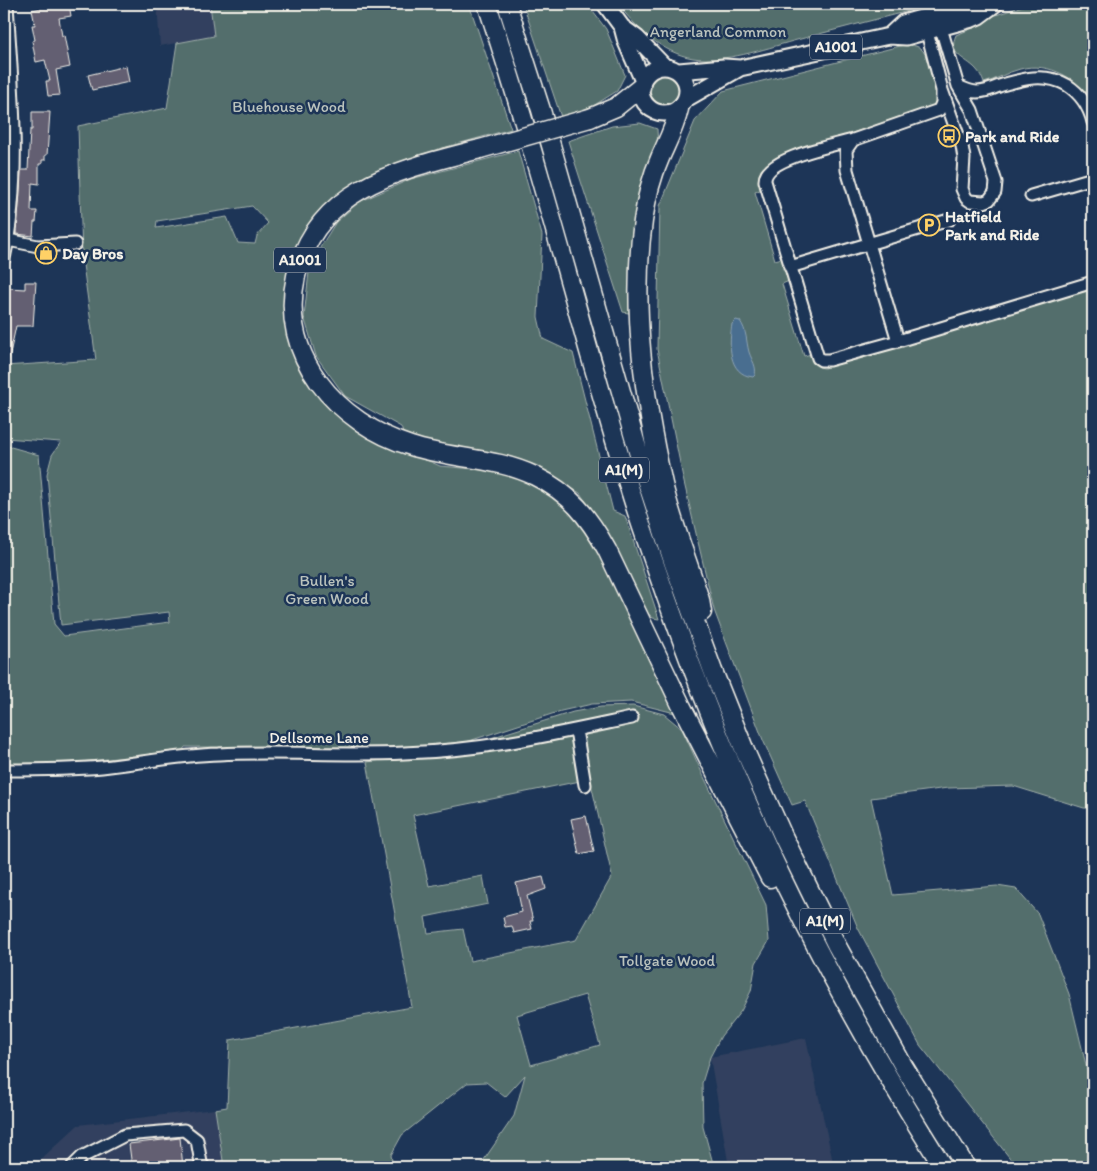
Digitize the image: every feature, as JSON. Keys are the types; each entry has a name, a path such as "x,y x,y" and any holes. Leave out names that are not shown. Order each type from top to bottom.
{"highway":[{"name":"A1(M)","path":"487,4 512,79 612,429 644,533 720,740 803,921 860,1028 944,1167"},
{"name":"A1(M)","path":"507,4 543,120 646,476 674,564 713,671 783,836 837,946 904,1067 966,1167"},
{"name":"A1001","path":"391,438 364,423 340,405 322,388 308,366 300,348 294,326 294,291 299,262 314,232 336,207 363,187 411,167 590,118 616,107 642,84"},
{"name":"A1(M)","path":"682,104 675,126 659,160 649,188 643,222 639,289 641,352 651,422 664,486 700,600 713,671"},
{"name":"A1(M)","path":"391,438 411,446 435,452 517,468 550,484 565,494 581,510 594,526 608,550 681,705 775,890 803,921"}],"main road":[{"path":"605,4 622,27 684,77 688,91 682,104 666,114 652,110 643,100 642,84 622,27"},
{"name":"A1001","path":"934,25 972,4"},
{"name":"A1001","path":"672,69 740,68 889,36 902,23 934,25 979,16 995,4"},
{"name":"A1001","path":"682,104 740,68"},
{"path":"642,84 652,70 672,69"}],"street":[{"path":"4,259 8,240 12,188 14,105 7,4"},
{"path":"934,25 958,86 972,110 996,182 995,192 984,202 970,201 962,190 964,158 962,146 942,90"},
{"path":"934,25 942,90 942,103 939,110 853,140 790,158 773,167 766,174 766,186 816,355 821,360 829,360 1093,282"},
{"path":"958,86 978,92 1032,77 1054,79 1081,97 1087,106 1093,122"},
{"path":"853,140 846,150 845,164 898,341"},
{"path":"1031,196 1093,178"},
{"path":"790,267 949,220"},
{"path":"8,240 38,246 75,244"},
{"name":"Dellsome Lane","path":"4,770 55,770 103,767 191,755 234,753 404,753 451,750 497,746 632,718"},
{"path":"576,730 585,785"},
{"path":"72,1167 82,1157 125,1135 184,1130 197,1140 201,1163 204,1167"}],"shaded area":[{"path":"157,4 210,4 214,36 160,46"},
{"path":"736,320 740,321 745,332 755,369 753,377 745,375 734,364 730,348 732,324"},
{"path":"806,1038 834,1167 729,1167 710,1057"},
{"path":"215,1109 224,1167 40,1167 39,1161 78,1125"}],"green space":[{"name":"Bullen's Green Wood","path":"210,4 469,4 511,129 421,154 373,173 343,192 290,273 300,366 366,433 440,466 508,472 553,493 583,523 629,608 679,714 631,702 592,704 561,711 466,742 401,748 185,747 182,751 42,766 4,765 4,445 39,455 54,624 64,636 170,622 169,612 61,625 47,474 52,455 61,442 4,438 4,366 96,360 82,257 78,126 167,108 177,43 214,36","holes":["252,206 268,223 257,236 255,244 238,243 227,217 156,228 157,221"]},
{"path":"523,4 587,4 606,29 625,75 617,91 593,106 561,117"},
{"name":"Angerland Common","path":"618,4 936,4 744,54 718,59 705,59 682,55 660,45 641,30"},
{"path":"1028,4 1093,4 1093,106 1081,88 1063,74 1053,70 1031,67 1020,69 984,83 972,65 956,52 954,42 956,35 978,26 976,22"},
{"path":"904,45 919,47 925,54 933,73 937,95 932,107 781,156 764,168 761,177 762,189 755,192 775,260 782,258 789,281 782,284 804,356 811,354 819,367 824,368 1093,288 1093,808 1084,808 1013,786 948,788 871,798 893,895 997,886 1016,889 1038,914 1069,994 1093,1094 1093,1167 1017,1167 920,1045 858,928 805,801 792,805 763,740 714,610 683,478 657,349 660,206 695,121 723,91"},
{"path":"665,74 671,75 676,79 680,84 680,96 676,101 671,105 665,106 659,105 654,101 650,96 649,90 650,84 654,79 659,75"},
{"path":"640,123 657,129 658,149 634,314 623,312 568,141 612,126"},
{"path":"518,151 542,235 538,317 543,339 573,353 613,511 625,516 659,619 653,618 642,608 611,540 580,493 538,469 404,436 401,427 345,396 316,356 304,317 309,272 321,246 336,222 359,202 411,179"},
{"name":"Tollgate Wood","path":"633,706 664,714 682,729 766,905 769,941 756,963 751,991 741,1011 721,1036 710,1057 702,1083 703,1127 714,1167 479,1167 514,1116 525,1075 505,1097 486,1082 467,1083 402,1135 391,1155 393,1167 224,1167 215,1109 227,1107 230,1040 412,1007 367,762 446,752 573,712 601,707","holes":["590,779 612,876 576,940 470,961 463,929 428,933 425,917 488,904 483,876 429,886 413,815","585,995 600,1045 531,1065 517,1015"]}],"building":[{"path":"45,4 69,4 71,16 59,18 70,67 56,70 60,95 48,96 46,81 50,81 45,60 36,62 32,41 35,40 32,25 35,25 32,10 46,7"},
{"path":"126,66 129,82 92,90 88,75"},
{"path":"32,112 50,112 47,155 45,155 45,160 42,160 42,164 39,164 39,184 32,183 31,211 37,211 33,236 17,234 21,170 28,170"},
{"path":"25,282 36,282 33,326 16,326 8,363 4,362 4,305 8,306 9,288 25,289"},
{"path":"586,816 594,851 579,854 571,819"},
{"path":"543,877 546,889 527,896 533,921 530,921 532,929 514,933 512,926 505,927 503,917 522,912 516,883"},
{"path":"180,1138 183,1167 132,1167 129,1144"}],"place":[{"name":"Park and Ride","path":"949,136"},
{"name":"Hatfield Park and Ride","path":"929,225"},
{"name":"Day Bros","path":"46,253"}],"park label":[{"name":"Bluehouse Wood","path":"289,106"}]}
